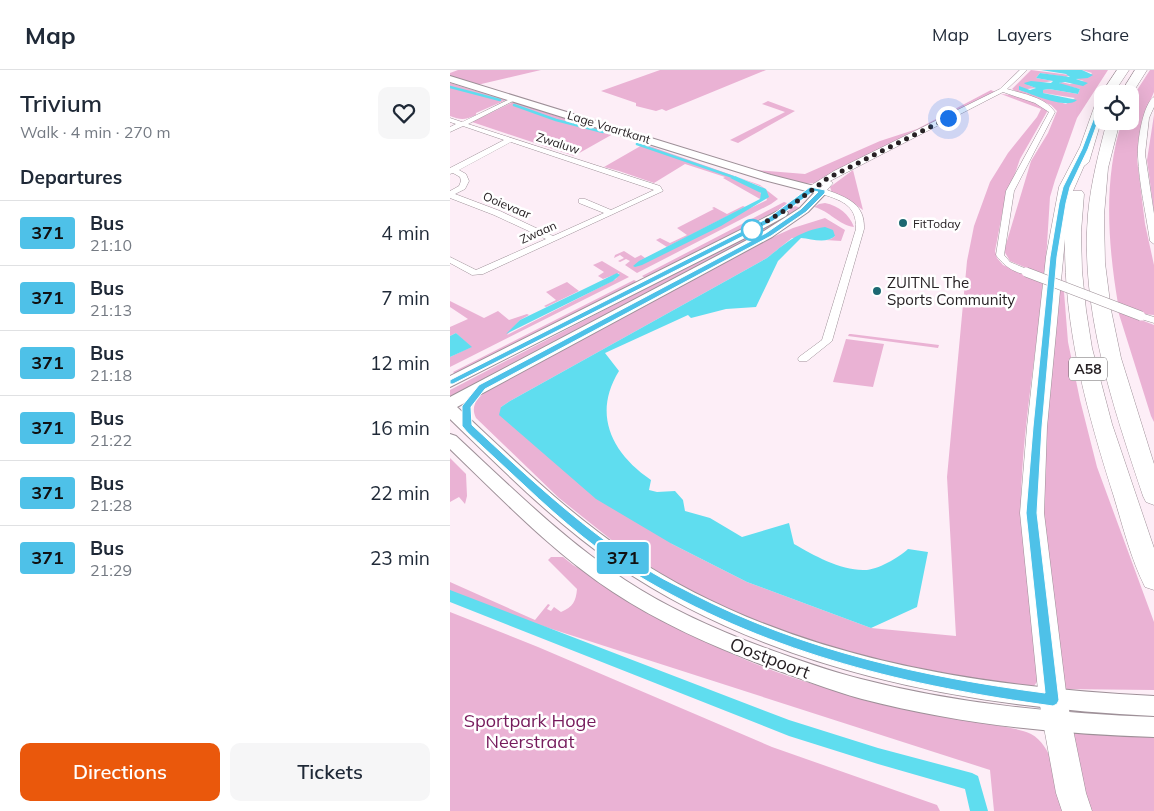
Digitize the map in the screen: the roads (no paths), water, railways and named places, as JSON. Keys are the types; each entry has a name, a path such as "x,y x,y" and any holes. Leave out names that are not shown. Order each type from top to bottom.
{"highway":[{"path":"1113,85 1123,70"},
{"path":"1132,85 1141,70"},
{"name":"A58","path":"1077,811 1071,793 1054,711 1032,513 1054,257 1066,187 1085,149 1094,124"},
{"name":"A58","path":"1111,130 1104,153 1097,194 1097,268 1103,314 1122,403 1152,486"},
{"name":"A58","path":"1085,149 1075,206 1073,249 1076,302 1089,376 1113,463 1154,580"}],"main road":[{"name":"Oostpoort","path":"1054,711 1152,727"}],"street":[{"path":"450,382 771,220 815,192 845,169 1002,90 1024,70"},
{"name":"Lage Vaartkant","path":"450,79 768,178 780,185 815,192"},
{"path":"1002,90 1050,107 1052,112 1010,191 1000,255 1007,264 1154,320"},
{"path":"450,130 516,98"},
{"path":"1154,99 1146,118 1142,154 1154,241"},
{"name":"Zwaluw","path":"450,120 659,190"},
{"path":"451,171 512,140"},
{"path":"450,195 462,187 465,181 463,176 451,171"},
{"name":"Zwaan","path":"450,260 475,273 480,272 659,190"},
{"path":"803,359 826,341 860,229 859,221 838,204 815,192"},
{"path":"450,404 649,299 784,224 807,208 815,192"},
{"name":"Ooievaar","path":"450,195 497,213 554,239"},
{"path":"582,201 611,213"},
{"path":"647,282 655,288 649,299"},
{"path":"467,426 466,406 482,387"},
{"name":"Oostpoort","path":"450,410 554,508 587,534 650,577 713,610 774,636 827,654 895,673 977,690 1054,711"},
{"name":"Oostpoort","path":"450,440 573,553 619,586 661,611 704,633 820,677 935,706 980,713 1054,711 1148,705"}],"water":[{"path":"1041,70 1082,70 1093,75 1088,78 1076,79 1088,83 1083,86 1065,82 1059,83 1080,89 1078,94 1049,89 1043,90 1043,93 1077,100 1072,103 1066,103 1049,100 1019,90 1019,86 1030,90 1036,88 1024,83 1031,81 1051,83 1053,81 1036,78 1040,73 1070,77 1066,74"},
{"path":"735,176 766,189 769,197 721,226 642,265 633,266 639,261 760,199 761,193 730,178"},
{"path":"825,227 833,230 835,236 827,240 801,238 778,261 756,307 726,309 691,318 688,315 605,353 619,371 611,387 607,402 607,417 610,431 625,457 651,480 649,490 657,492 675,491 683,500 685,511 710,518 742,537 789,523 794,544 827,561 863,570 880,566 893,560 908,549 928,552 917,607 871,628 747,582 672,544 596,499 499,415 501,407 510,401 767,258 800,234"},
{"path":"617,273 620,275 613,281 506,334 520,320"},
{"path":"456,333 472,347 450,357 450,336"}],"waterway":[{"path":"450,87 500,100"},
{"path":"514,105 556,120 603,132"},
{"path":"637,144 733,177"},
{"path":"450,596 789,728 878,756 972,782 979,811"}],"place":[{"name":"FitToday","path":"903,223"},
{"name":"ZUITNL The Sports Community","path":"877,291"}],"park label":[{"name":"Sportpark Hoge Neerstraat","path":"530,730"}]}
